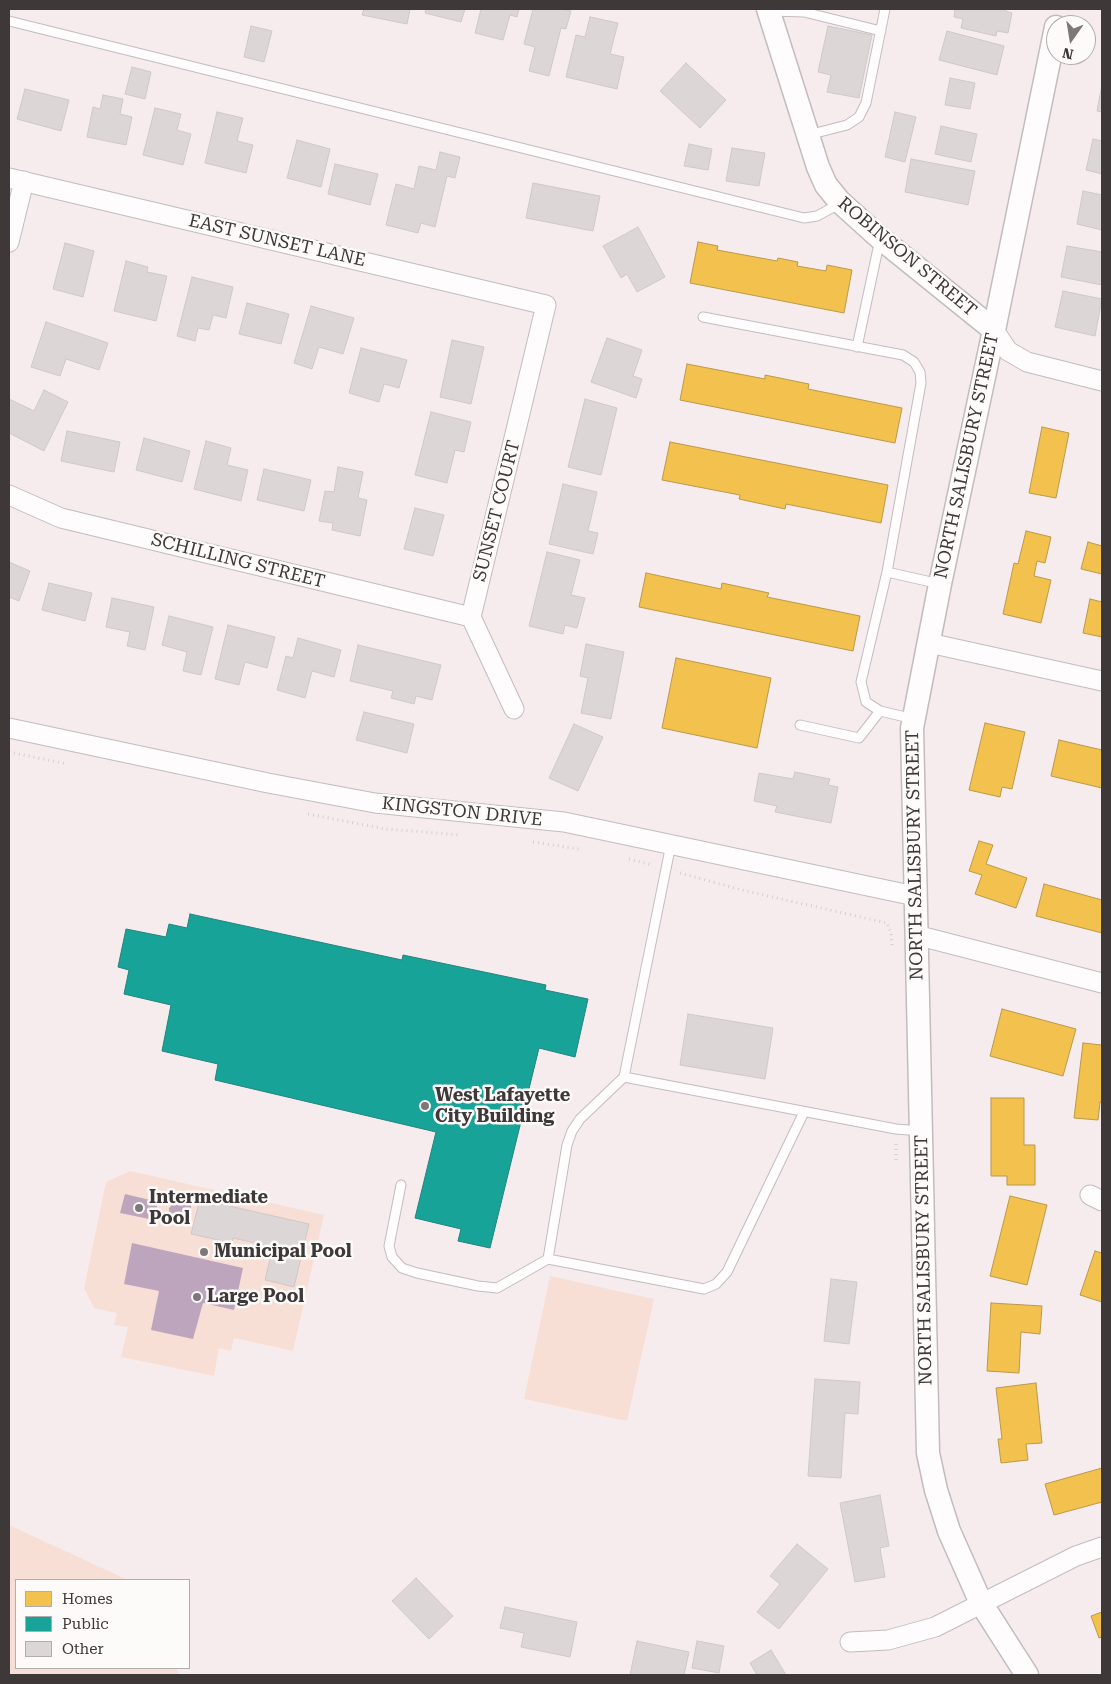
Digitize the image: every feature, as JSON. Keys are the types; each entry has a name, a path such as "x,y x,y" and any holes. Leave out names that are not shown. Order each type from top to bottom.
{"street":[{"name":"ROBINSON STREET","path":"765,10 818,167 826,185 841,203 880,238 994,330"},
{"name":"NORTH SALISBURY STREET","path":"1026,1675 981,1603 949,1531 936,1490 928,1453 912,728 940,584 1048,65"},
{"path":"9,242 16,179"},
{"name":"EAST SUNSET LANE","path":"16,179 546,305"},
{"name":"SUNSET COURT","path":"471,617 546,305"},
{"path":"994,330 1008,350 1027,362 1102,381"},
{"name":"SCHILLING STREET","path":"9,495 61,518 471,617"},
{"path":"471,617 514,709"},
{"path":"929,643 1102,681"},
{"name":"KINGSTON DRIVE","path":"9,728 268,783 375,803 564,822 915,896"},
{"path":"916,935 1102,983"},
{"path":"850,1642 888,1640 934,1627 1076,1556 1102,1547"}],"lane":[{"path":"808,135 848,124 858,117 866,103 885,9"},
{"path":"765,10 804,12 880,30"},
{"path":"9,21 804,218 818,216 841,203"},
{"path":"857,346 880,238"},
{"path":"703,317 903,356 914,362 920,372 921,383 887,572 861,682 866,702 880,712 914,719"},
{"path":"887,572 940,584"},
{"path":"800,726 859,738 880,712"},
{"path":"548,1260 567,1144 572,1131 580,1119 624,1077 671,844"},
{"path":"624,1077 896,1129 921,1131"},
{"path":"401,1185 389,1246 392,1257 402,1268 478,1286 497,1288 548,1260 704,1289 716,1284 727,1272 804,1112"}],"path":[{"path":"9,752 67,764"},
{"path":"300,812 386,829 461,835"},
{"path":"524,840 583,849"},
{"path":"621,857 742,890 887,923 891,933 892,953"}],"shaded area":[{"name":"Municipal Pool","path":"130,1171 324,1215 293,1351 234,1338 231,1351 219,1348 214,1376 121,1357 128,1327 114,1325 117,1313 94,1308 84,1288 106,1182"},
{"name":"Intermediate Pool","path":"125,1194 158,1202 154,1220 120,1213"},
{"path":"184,1198 191,1205 191,1212 185,1223 177,1223 170,1219 169,1208 177,1200"},
{"name":"Large Pool","path":"132,1243 243,1268 234,1310 203,1303 193,1339 151,1330 159,1291 124,1284"},
{"path":"550,1276 654,1299 627,1421 524,1399"},
{"path":"9,1525 126,1579 15,1579 15,1669 176,1669 179,1675 9,1675"}],"building: Homes":[{"path":"698,242 718,246 717,250 777,261 778,258 798,262 797,266 826,271 827,265 852,270 844,313 690,283"},
{"path":"687,364 765,379 765,375 809,384 808,389 902,408 895,443 680,400"},
{"path":"1042,427 1069,433 1056,498 1029,493"},
{"path":"670,442 888,485 881,523 786,504 785,509 739,499 740,495 662,480"},
{"path":"1026,531 1051,537 1045,563 1037,561 1034,576 1051,580 1041,623 1003,614 1014,563 1018,564"},
{"path":"1088,542 1102,546 1102,574 1081,569"},
{"path":"646,573 721,589 722,583 769,593 767,597 860,616 853,651 639,607"},
{"path":"1090,599 1102,602 1102,637 1083,633"},
{"path":"676,658 771,678 757,748 662,728"},
{"path":"985,723 1025,732 1012,789 1002,787 1000,797 969,790"},
{"path":"1059,740 1102,750 1102,788 1051,776"},
{"path":"979,841 993,845 986,864 1027,878 1016,908 975,894 982,875 969,871"},
{"path":"1044,884 1102,900 1102,933 1036,916"},
{"path":"1002,1009 1076,1029 1063,1076 990,1056"},
{"path":"1083,1043 1102,1045 1102,1102 1100,1102 1098,1120 1074,1118"},
{"path":"991,1098 1024,1098 1024,1145 1035,1145 1035,1185 1007,1185 1007,1176 991,1176"},
{"path":"1010,1196 1047,1205 1027,1285 990,1276"},
{"path":"1095,1251 1102,1253 1102,1302 1080,1295"},
{"path":"991,1303 1042,1306 1040,1334 1021,1332 1019,1373 987,1371"},
{"path":"1036,1383 1042,1443 1026,1444 1028,1460 1001,1463 998,1439 1002,1439 996,1388"},
{"path":"1102,1468 1102,1502 1054,1515 1045,1484"},
{"path":"1102,1612 1102,1637 1099,1638 1091,1616"}],"building: Public":[{"name":"West Lafayette City Building","path":"190,914 402,960 403,955 546,985 545,990 588,999 575,1057 539,1048 490,1248 458,1241 461,1229 415,1218 436,1132 215,1080 218,1064 162,1051 171,1005 124,994 129,970 118,967 126,929 166,937 169,924 187,928"}],"building: Other":[{"path":"364,9 410,9 407,24 362,15"},
{"path":"426,9 465,9 461,22 425,13"},
{"path":"481,9 519,9 517,17 510,15 503,40 475,33"},
{"path":"533,9 571,11 566,29 561,28 549,76 529,71 535,47 524,44"},
{"path":"955,9 1005,9 1005,11 1012,13 1008,33 997,31 996,36 961,28 963,19 954,17"},
{"path":"590,17 618,23 610,54 624,57 617,89 566,77 576,35 585,37"},
{"path":"251,26 272,31 264,62 244,57"},
{"path":"828,26 872,35 859,98 827,92 831,75 818,72"},
{"path":"947,31 1004,46 997,75 939,60"},
{"path":"686,63 726,100 700,128 660,91"},
{"path":"132,67 151,72 145,99 125,94"},
{"path":"950,78 975,83 970,109 945,105"},
{"path":"1102,85 1102,112 1097,111"},
{"path":"25,89 69,100 61,131 17,119"},
{"path":"103,95 123,99 120,114 132,117 126,145 87,137 93,107 100,109"},
{"path":"155,108 181,114 177,130 191,134 183,165 143,155"},
{"path":"217,112 243,118 237,141 253,145 246,173 205,163"},
{"path":"895,112 916,117 905,162 885,157"},
{"path":"941,126 977,134 971,162 935,154"},
{"path":"1093,139 1102,141 1102,174 1086,170"},
{"path":"297,140 330,149 321,187 287,178"},
{"path":"689,144 712,149 708,170 684,166"},
{"path":"732,148 765,153 759,186 726,181"},
{"path":"440,152 460,157 455,178 447,176 435,227 421,223 418,233 386,225 396,184 414,189 419,166 436,170"},
{"path":"911,159 975,171 968,205 905,192"},
{"path":"335,164 378,174 370,205 328,194"},
{"path":"533,183 600,196 593,231 526,218"},
{"path":"1083,191 1102,195 1102,230 1077,224"},
{"path":"638,227 665,277 637,292 627,274 621,278 603,246"},
{"path":"65,243 94,251 83,297 53,289"},
{"path":"1067,246 1102,252 1102,285 1061,277"},
{"path":"126,261 148,267 147,272 167,276 156,321 114,311"},
{"path":"192,277 233,287 226,318 213,315 209,330 198,328 195,341 177,336"},
{"path":"1063,291 1102,299 1095,336 1055,327"},
{"path":"247,303 289,314 281,344 239,334"},
{"path":"311,306 354,318 343,354 319,347 312,369 294,363"},
{"path":"46,322 108,343 99,370 66,359 60,376 31,367"},
{"path":"607,338 642,350 633,376 642,379 636,398 591,382"},
{"path":"452,340 484,347 471,404 440,397"},
{"path":"361,348 407,360 399,388 384,384 379,402 349,393"},
{"path":"44,390 68,402 44,451 9,433 9,399 34,411"},
{"path":"585,399 617,408 601,475 568,467"},
{"path":"431,412 471,422 464,452 455,450 447,483 415,475"},
{"path":"67,431 120,442 114,472 61,461"},
{"path":"144,438 190,451 182,482 136,470"},
{"path":"206,441 231,448 227,465 248,470 241,501 194,489"},
{"path":"338,467 363,472 358,498 367,500 360,536 332,530 333,523 319,521 325,491 334,492"},
{"path":"264,469 311,480 304,511 257,500"},
{"path":"563,484 597,492 588,531 598,533 593,554 549,544"},
{"path":"415,508 444,515 433,556 404,549"},
{"path":"547,552 580,560 571,595 585,598 577,628 565,625 563,634 529,626"},
{"path":"9,562 30,571 19,601 9,597"},
{"path":"49,583 92,593 85,621 42,610"},
{"path":"112,598 154,607 145,650 127,646 130,632 106,627"},
{"path":"169,616 213,627 201,675 183,671 187,652 162,645"},
{"path":"228,625 275,637 267,668 245,662 239,685 215,679"},
{"path":"298,638 341,650 334,677 312,671 305,698 277,690 286,656 293,658"},
{"path":"586,644 624,652 611,719 581,713 588,678 580,676"},
{"path":"358,645 441,665 432,700 416,696 414,704 391,698 393,691 350,681"},
{"path":"364,712 414,724 407,753 356,740"},
{"path":"574,724 603,737 578,791 549,778"},
{"path":"795,772 830,779 828,785 838,787 831,823 775,812 777,806 754,801 759,773 793,779"},
{"path":"688,1014 773,1028 765,1079 680,1065"},
{"path":"199,1203 215,1206 216,1203 309,1224 294,1287 265,1280 272,1251 268,1246 233,1238 232,1243 191,1234"},
{"path":"831,1279 857,1282 849,1344 824,1341"},
{"path":"815,1379 860,1382 858,1414 845,1413 841,1478 808,1476"},
{"path":"880,1495 889,1546 880,1548 885,1577 855,1582 840,1503"},
{"path":"797,1544 828,1569 779,1629 757,1612 780,1584 770,1576"},
{"path":"416,1578 453,1616 429,1639 392,1601"},
{"path":"505,1607 577,1622 570,1657 521,1647 524,1633 500,1628"},
{"path":"637,1641 689,1652 684,1675 630,1675"},
{"path":"697,1641 724,1646 719,1673 692,1668"},
{"path":"771,1650 786,1675 757,1675 750,1663"}],"place":[{"name":"West Lafayette City Building","path":"425,1106"},
{"name":"Intermediate Pool","path":"139,1208"},
{"name":"Municipal Pool","path":"204,1252"},
{"name":"Large Pool","path":"197,1297"}]}
